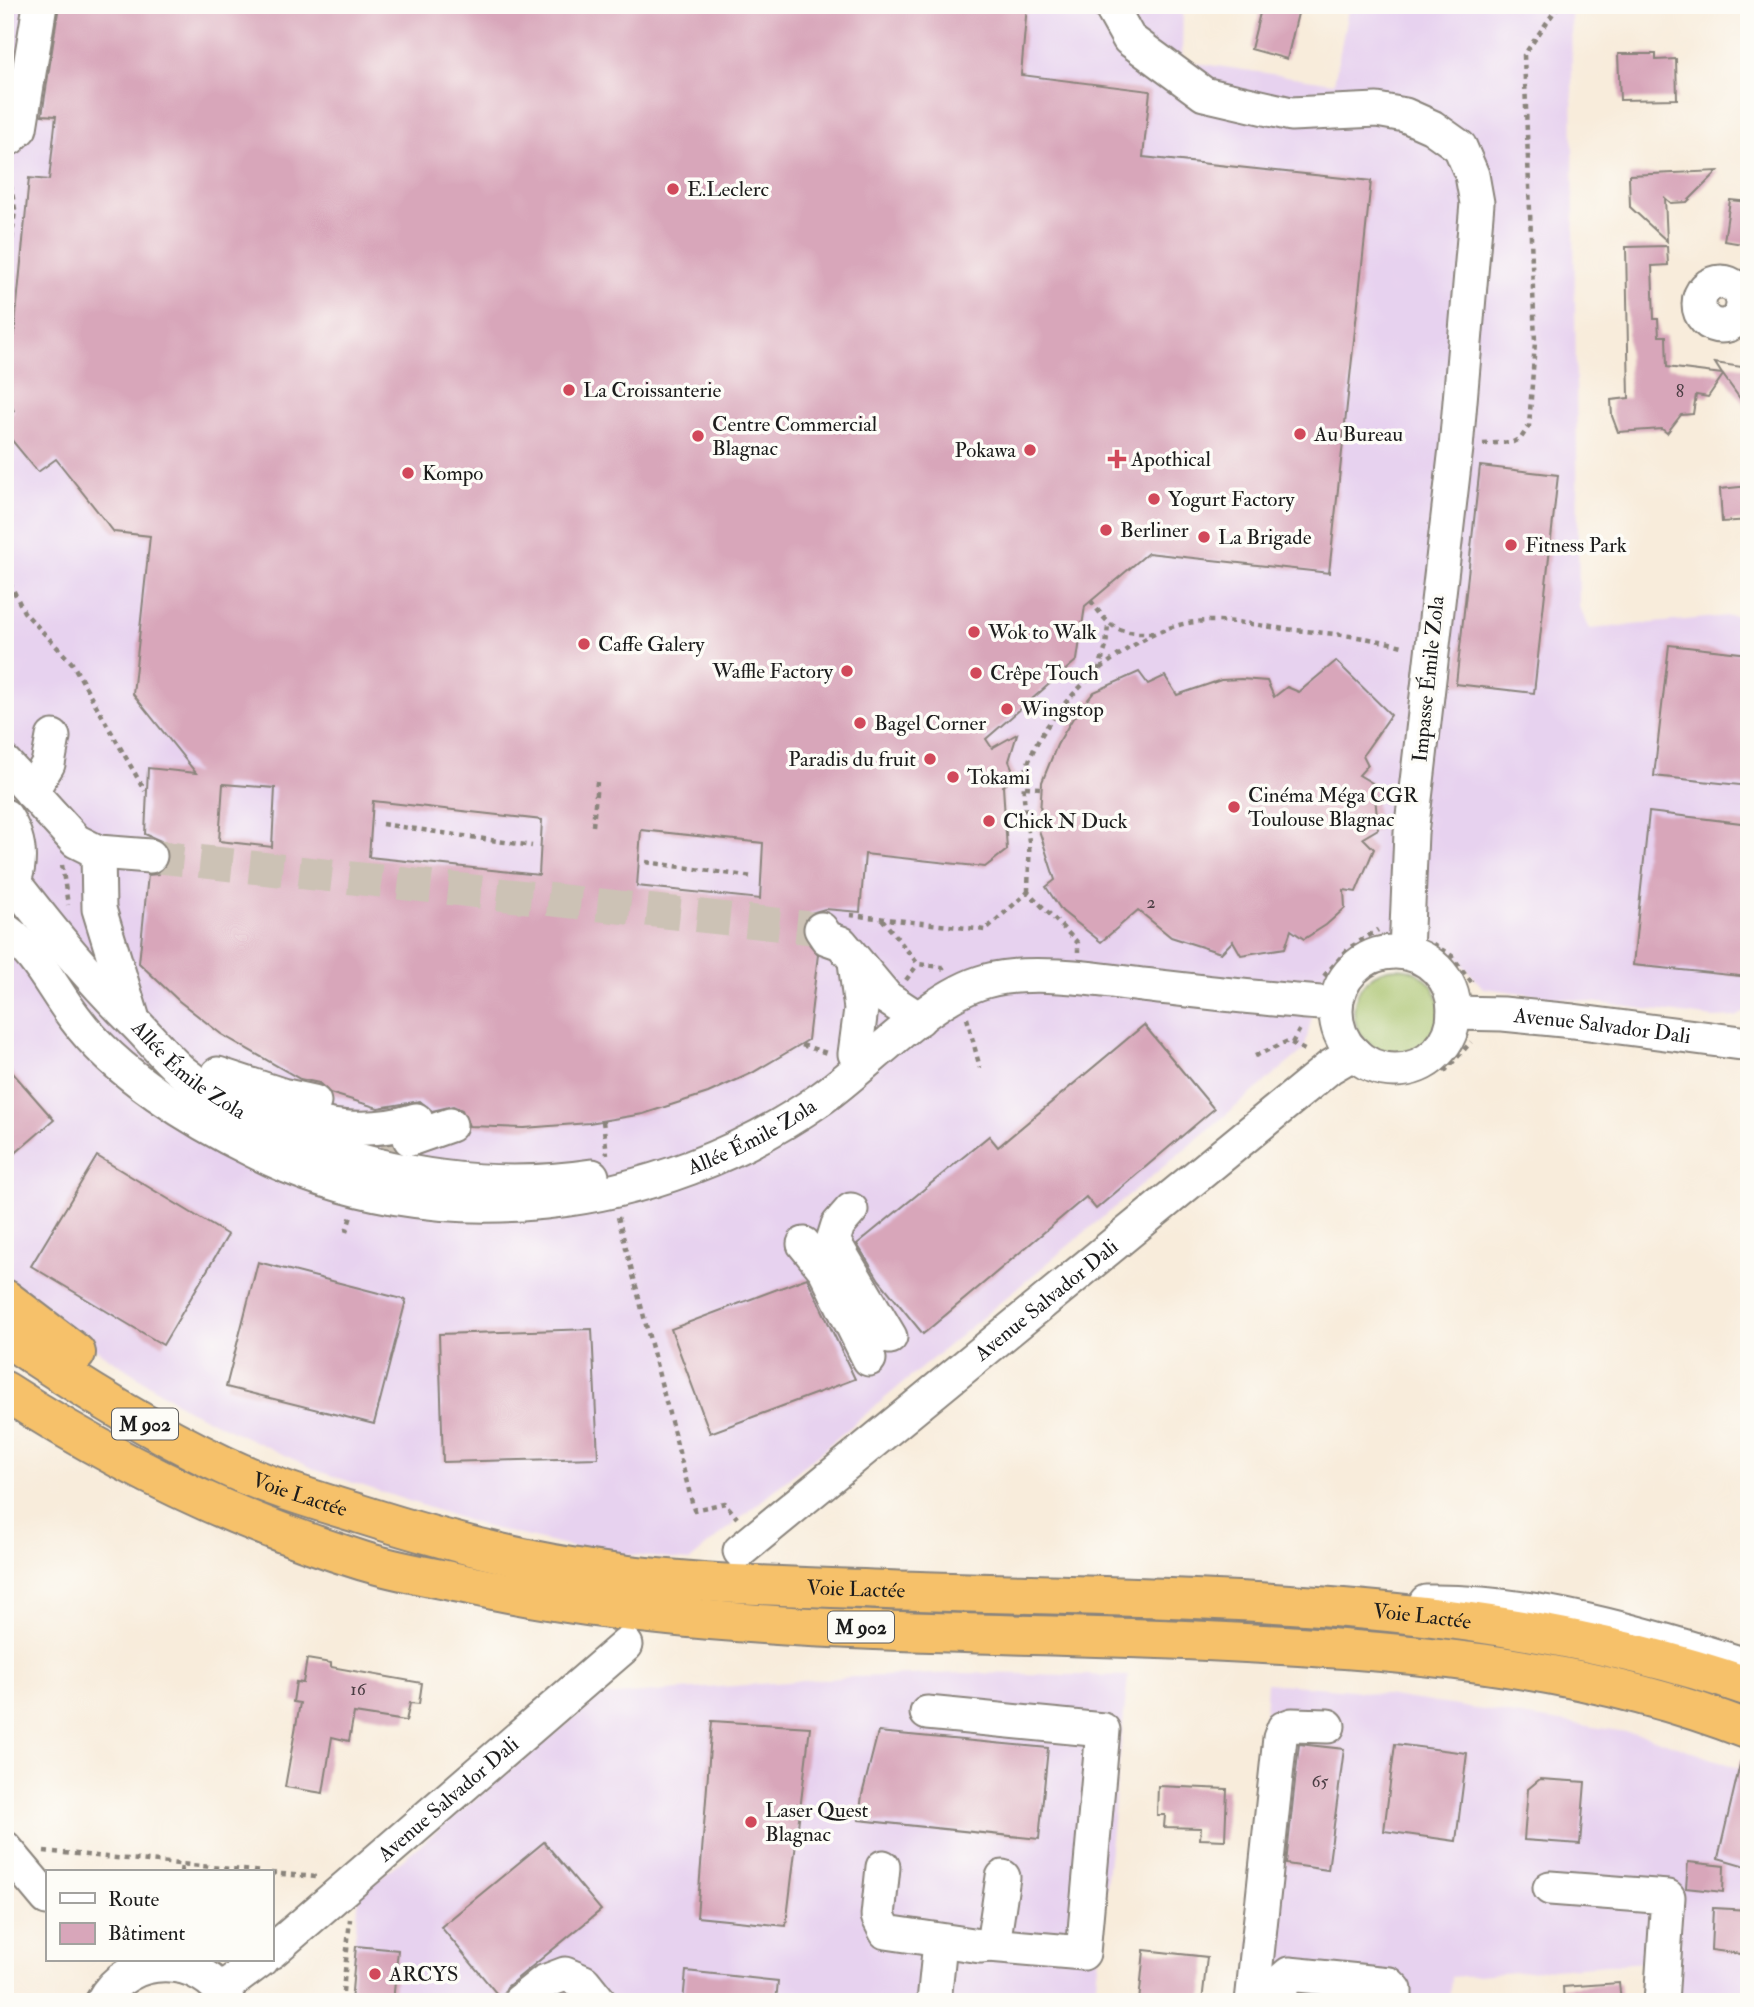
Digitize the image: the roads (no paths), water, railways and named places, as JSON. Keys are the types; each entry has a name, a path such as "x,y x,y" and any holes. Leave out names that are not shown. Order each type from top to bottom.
{"highway":[{"path":"5,1299 48,1334 132,1390 215,1438 290,1473 295,1494"},
{"name":"Voie Lactée","path":"5,1336 92,1394 226,1467 295,1494 418,1532 554,1564 685,1580 1287,1604 1442,1616 1546,1632 1675,1662 1749,1688"},
{"name":"Voie Lactée","path":"5,1391 126,1465 240,1518 367,1563 544,1602 682,1618 773,1624 1267,1644 1447,1657 1565,1676 1645,1695 1749,1730"}],"street":[{"path":"5,137 10,138 20,128 40,5"},
{"name":"Impasse Émile Zola","path":"1110,5 1129,38 1204,94 1291,114 1377,110 1405,115 1432,127 1460,147 1472,175 1477,203 1456,450 1411,833 1406,952"},
{"path":"31,792 48,764 53,737"},
{"path":"5,763 76,841 98,852 150,856"},
{"path":"5,816 19,847 10,891"},
{"path":"98,852 99,909 115,1033 164,1078 239,1122"},
{"name":"Allée Émile Zola","path":"10,891 74,960 115,1033 166,1100 255,1152 304,1173 397,1202 531,1205 593,1180"},
{"path":"836,922 868,947 902,984 924,997 887,998 841,943 827,937 836,922"},
{"name":"Allée Émile Zola","path":"5,930 50,979 76,1020 115,1033 180,1069 239,1109 301,1140 366,1163 463,1179"},
{"path":"1406,952 1426,960 1442,974 1452,992 1454,1013 1443,1045 1432,1057 1417,1065 1384,1069 1368,1063 1354,1053 1343,1039 1337,1022 1336,1004 1340,988 1360,963 1374,955 1406,952"},
{"path":"855,962 861,1009 855,1054"},
{"name":"Allée Émile Zola","path":"734,1142 855,1054 924,997 957,994 982,982 1073,970 1336,1004"},
{"name":"Allée Émile Zola","path":"397,1202 401,1184 463,1179 663,1179 734,1142 790,1120 846,1081 924,997"},
{"name":"Avenue Salvador Dali","path":"1454,1013 1503,1014 1573,1021 1749,1044"},
{"path":"115,1033 218,1074 282,1095 358,1110 375,1109"},
{"name":"Avenue Salvador Dali","path":"739,1536 1330,1067 1354,1053"},
{"path":"218,1074 263,1104 302,1119 346,1128 396,1126 413,1129 450,1125"},
{"path":"255,1152 262,1146 301,1140"},
{"path":"804,1244 879,1348 833,1241 838,1225 851,1210"},
{"path":"1287,1604 1435,1601 1518,1608 1626,1630 1749,1666"},
{"name":"Avenue Salvador Dali","path":"273,1950 626,1645"},
{"path":"883,1867 880,1924 886,1932 940,1942 1083,1953 1103,1730 927,1713"},
{"path":"1252,2002 1280,1738 1284,1728 1292,1725 1328,1726"},
{"path":"18,1849 46,1896"},
{"path":"989,1945 996,1928 1003,1877"},
{"path":"1550,1888 1668,1897 1661,2002"},
{"path":"934,2002 940,1942"},
{"path":"107,1981 143,1967 172,1963 199,1972 225,1996 259,1962"},
{"path":"519,2002 544,1982 565,1974 584,1982 600,2002"},
{"path":"1280,2002 1282,1980 1289,1974 1389,1984 1395,1990 1395,2002"}],"tunnel":[{"path":"150,856 821,929"},
{"path":"331,1148 371,1148 410,1139"}],"place":[{"name":"E.Leclerc","path":"673,189"},
{"name":"La Croissanterie","path":"569,390"},
{"name":"Au Bureau","path":"1300,434"},
{"name":"Centre Commercial Blagnac","path":"698,436"},
{"name":"Pokawa","path":"1030,450"},
{"name":"Apothical","path":"1117,459"},
{"name":"Kompo","path":"408,473"},
{"name":"Yogurt Factory","path":"1154,499"},
{"name":"Berliner","path":"1106,530"},
{"name":"La Brigade","path":"1204,537"},
{"name":"Fitness Park","path":"1511,545"},
{"name":"Wok to Walk","path":"974,632"},
{"name":"Caffe Galery","path":"584,644"},
{"name":"Waffle Factory","path":"847,671"},
{"name":"Crêpe Touch","path":"976,673"},
{"name":"Wingstop","path":"1007,709"},
{"name":"Bagel Corner","path":"860,723"},
{"name":"Paradis du fruit","path":"930,759"},
{"name":"Tokami","path":"953,777"},
{"name":"Cinéma Méga CGR Toulouse Blagnac","path":"1234,807"},
{"name":"Chick N Duck","path":"989,821"},
{"name":"Laser Quest Blagnac","path":"751,1822"},
{"name":"ARCYS","path":"375,1974"}]}
